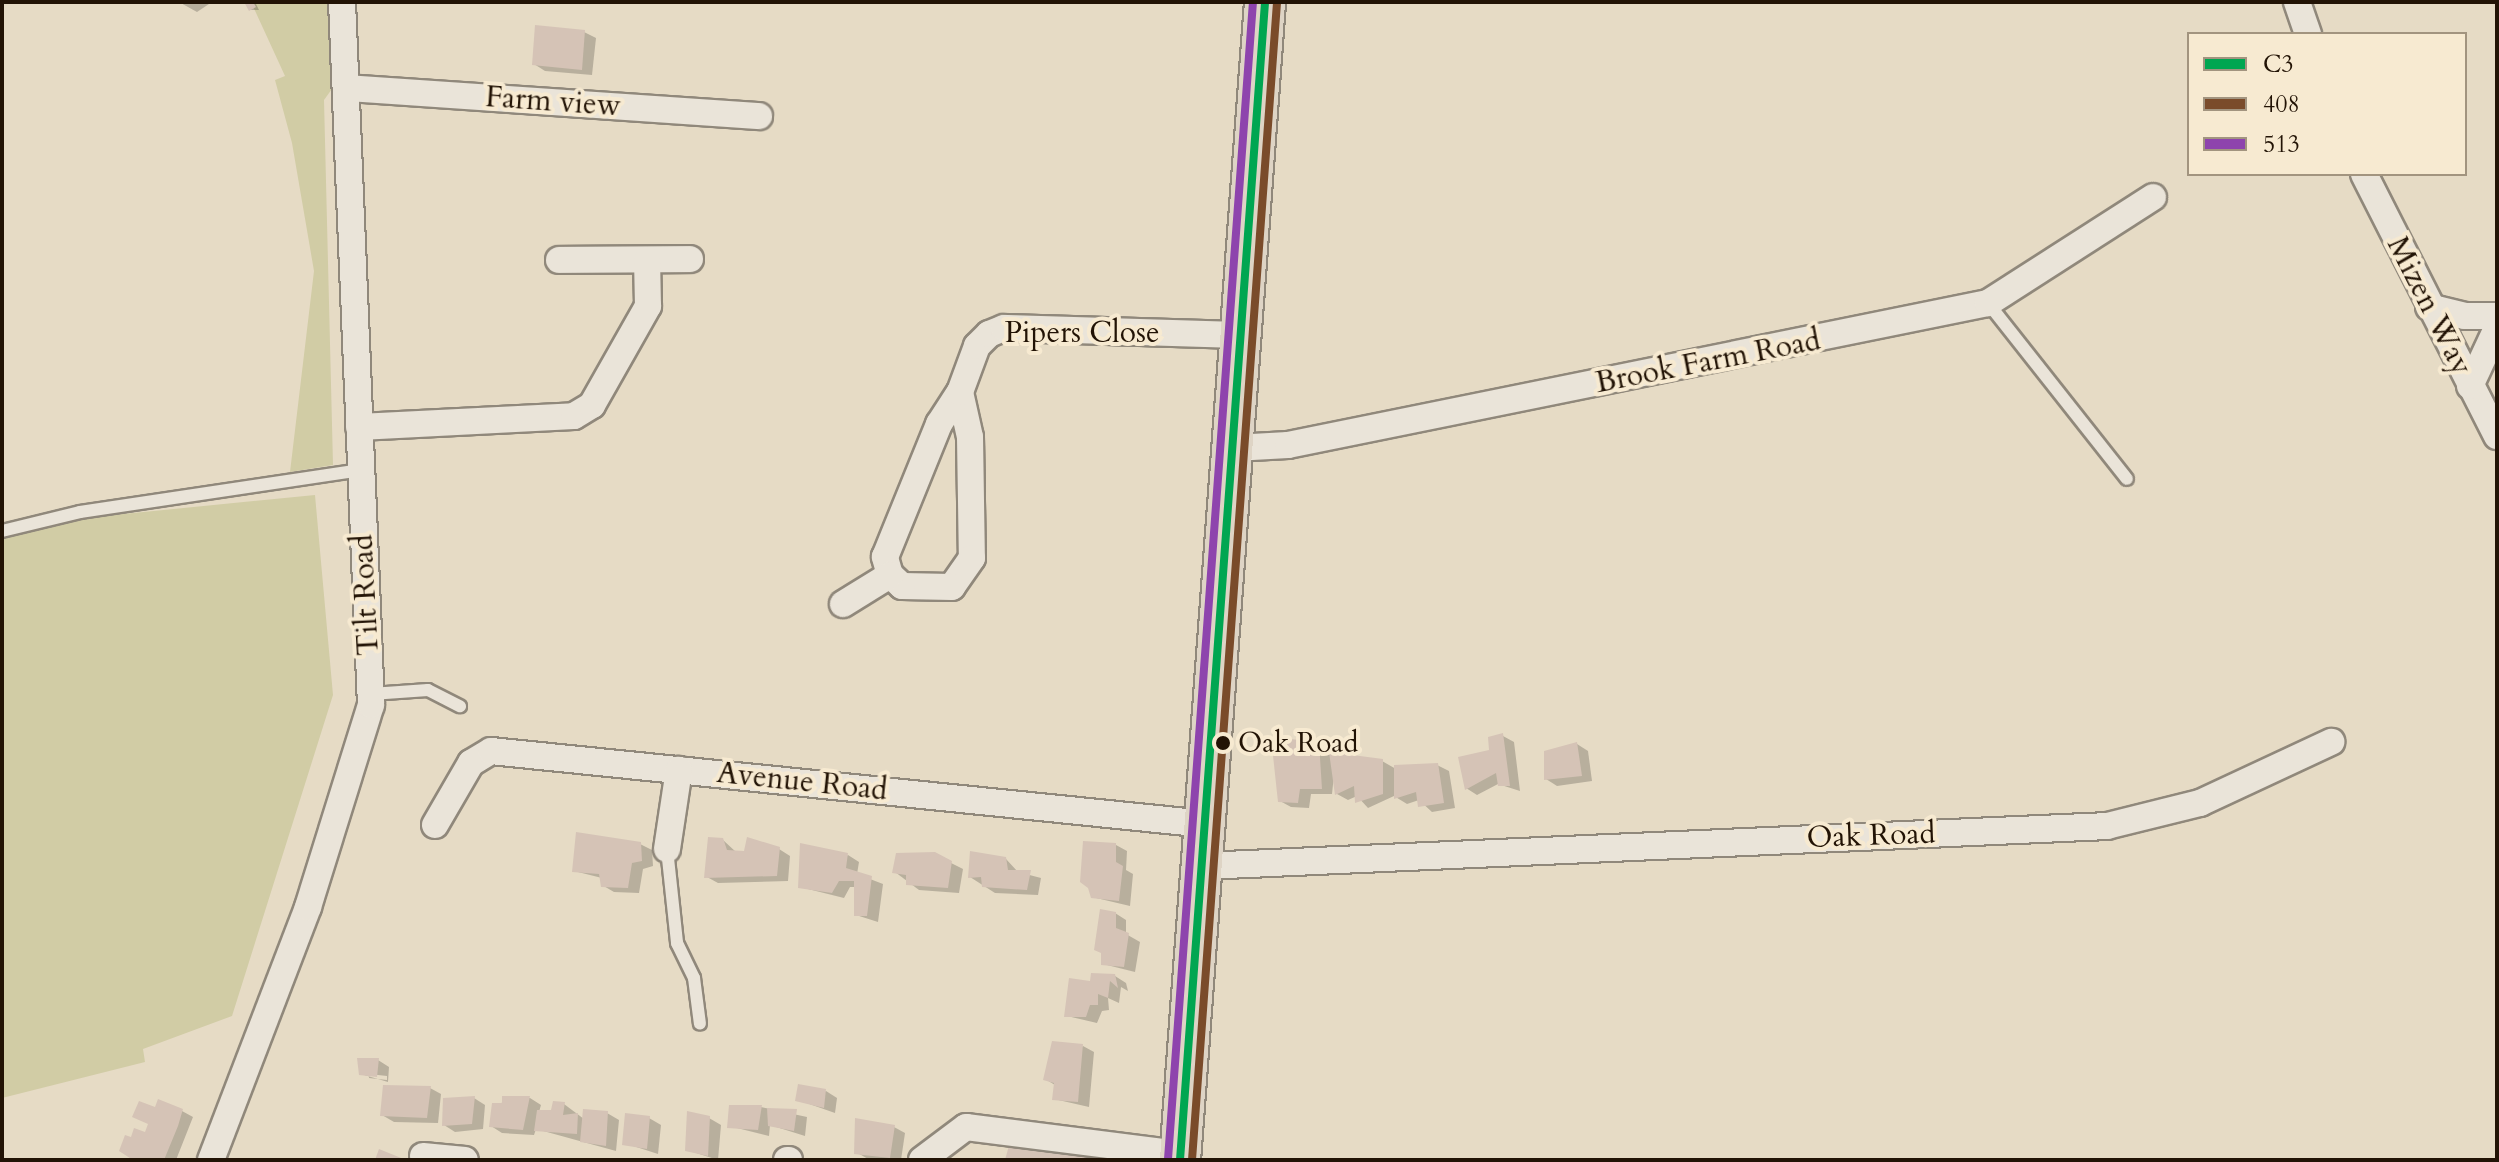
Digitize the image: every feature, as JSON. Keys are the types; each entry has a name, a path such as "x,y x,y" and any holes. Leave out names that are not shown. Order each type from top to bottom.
{"main road":[{"path":"1180,1157 1265,2"}],"street":[{"name":"Tilt Road","path":"211,1160 308,907 371,694 342,2"},
{"path":"2297,2 2307,32"},
{"name":"Farm view","path":"347,88 759,116"},
{"name":"Mizen Way","path":"2365,176 2497,436"},
{"name":"Brook Farm Road","path":"1234,448 1288,445 1988,303 2153,197"},
{"path":"559,260 690,259"},
{"path":"359,427 574,416 592,405 648,306 647,260"},
{"path":"2429,307 2464,316 2497,316"},
{"name":"Pipers Close","path":"890,575 885,557 939,424 960,392 977,346 1004,328 1242,335"},
{"path":"2470,386 2497,328"},
{"path":"843,604 890,575 902,586 952,587 972,558 970,437 960,392"},
{"name":"Oak Road","path":"1203,866 2107,826 2200,803 2331,742"},
{"name":"Avenue Road","path":"435,825 471,763 491,751 1206,824"},
{"path":"667,849 679,770"},
{"path":"922,1160 966,1127 1180,1157"}],"lane":[{"path":"1988,303 2127,479"},
{"path":"2,531 80,512 361,470"},
{"path":"371,694 428,690 460,706"},
{"path":"667,849 677,943 694,978 700,1024"}],"shaded area":[{"path":"251,2 329,2 337,82 324,100 333,465 290,472 314,271 292,143 275,80 285,76"},
{"path":"315,495 333,695 232,1016 143,1049 145,1062 2,1098 2,524 81,504 83,518"}],"building":[{"path":"244,2 253,2 256,7 249,11"},
{"path":"535,25 585,30 582,70 532,65"},
{"path":"1503,733 1510,786 1498,786 1496,773 1465,790 1458,757 1489,750 1488,737"},
{"path":"1271,737 1319,742 1322,789 1300,789 1298,803 1278,802"},
{"path":"1577,742 1582,776 1544,780 1544,751"},
{"path":"1329,752 1383,759 1383,794 1355,803 1354,786 1335,795"},
{"path":"1438,763 1444,803 1418,807 1416,792 1394,799 1394,765"},
{"path":"576,832 641,842 642,861 632,863 628,888 601,887 599,874 572,872"},
{"path":"708,837 723,838 727,850 744,851 747,837 780,847 777,876 704,878"},
{"path":"1083,841 1116,843 1116,862 1123,866 1119,901 1091,898 1088,888 1080,882"},
{"path":"800,843 848,853 846,868 872,876 867,916 854,916 854,881 839,881 832,893 798,888"},
{"path":"970,851 1006,857 1008,870 1031,870 1027,890 982,887 981,877 968,878"},
{"path":"935,852 952,861 948,888 906,885 906,875 892,873 896,853"},
{"path":"1100,909 1116,912 1116,928 1129,933 1124,967 1101,965 1101,953 1094,950"},
{"path":"1091,973 1115,974 1118,988 1110,981 1108,998 1098,994 1098,1005 1090,1005 1086,1017 1064,1017 1069,978 1090,981"},
{"path":"1052,1041 1083,1044 1078,1102 1052,1100 1054,1083 1043,1080"},
{"path":"357,1058 379,1058 377,1077 359,1075"},
{"path":"798,1084 826,1089 824,1108 795,1101"},
{"path":"383,1085 431,1086 427,1118 380,1116"},
{"path":"475,1096 472,1124 442,1126 443,1098"},
{"path":"502,1096 530,1096 523,1130 489,1127 492,1103 502,1103"},
{"path":"158,1099 183,1109 178,1126 164,1160 133,1160 119,1151 125,1135 131,1137 134,1128 145,1132 148,1124 132,1117 139,1101 155,1107"},
{"path":"553,1101 565,1102 563,1115 578,1113 577,1134 534,1131 537,1110 551,1110"},
{"path":"729,1105 762,1105 758,1130 727,1128"},
{"path":"767,1108 797,1109 794,1131 768,1126"},
{"path":"583,1109 608,1111 606,1146 580,1142"},
{"path":"687,1111 710,1116 708,1156 685,1151"},
{"path":"625,1113 650,1116 647,1149 622,1145"},
{"path":"855,1118 895,1125 890,1158 854,1154"},
{"path":"1010,1142 1094,1153 1094,1160 1005,1160"},
{"path":"379,1149 406,1160 375,1160"}],"transit line":[{"name":"513","path":"1168,1159 1253,2"},
{"name":"C3","path":"1180,1160 1265,2"},
{"name":"408","path":"1192,1160 1277,3"}],"place":[{"name":"Oak Road","path":"1223,743"}]}
